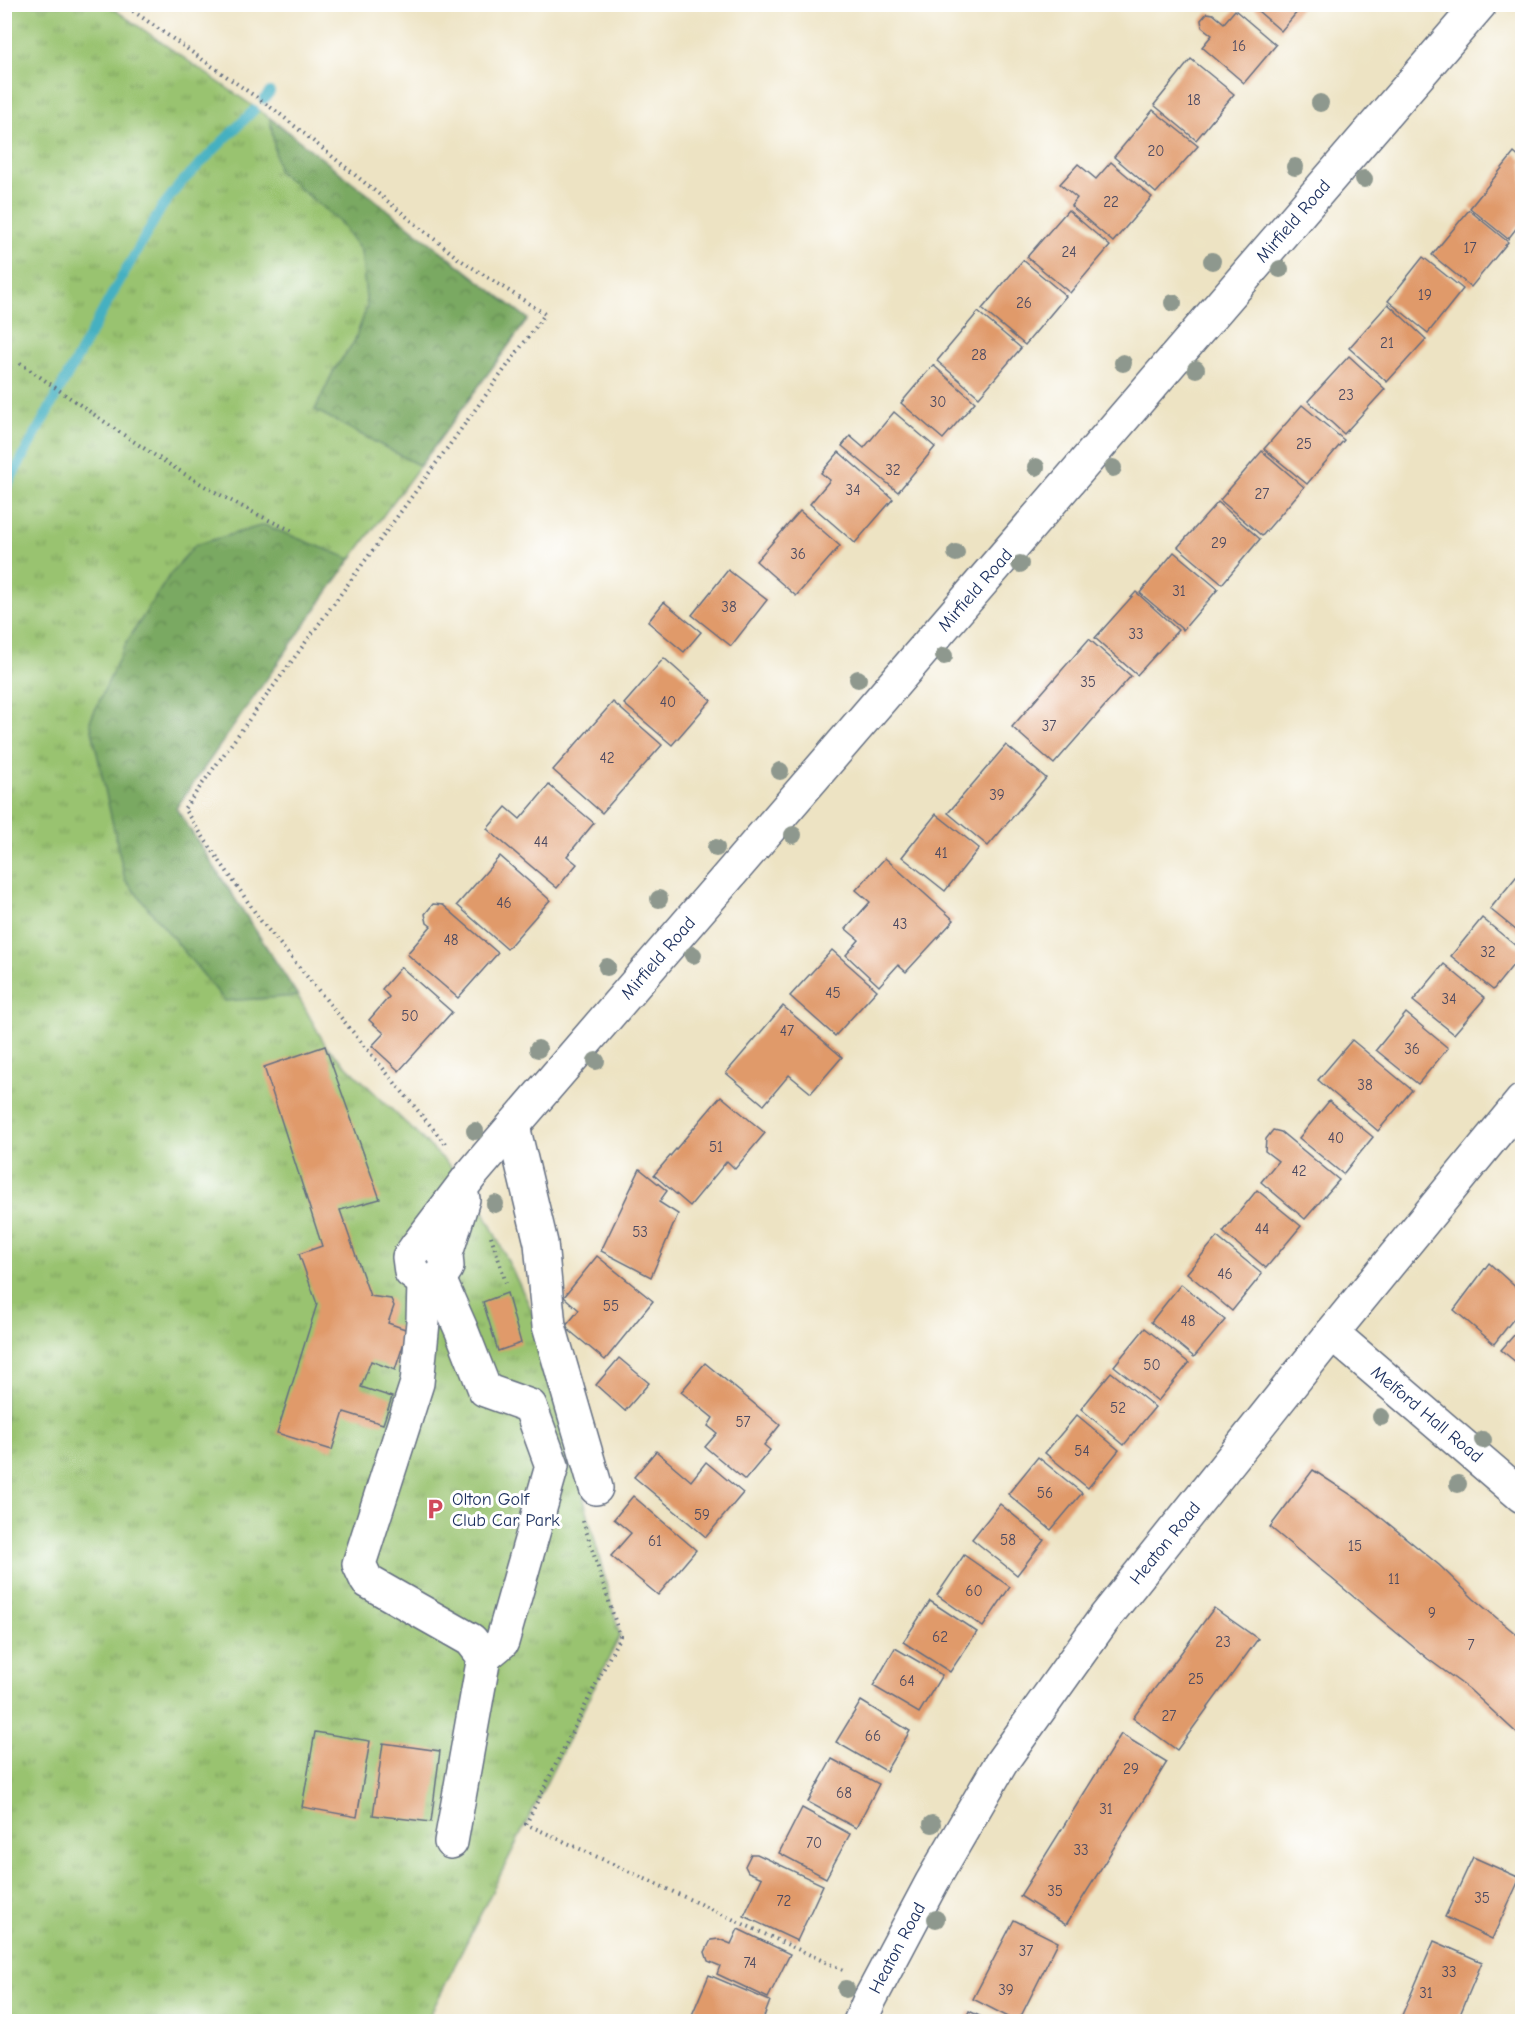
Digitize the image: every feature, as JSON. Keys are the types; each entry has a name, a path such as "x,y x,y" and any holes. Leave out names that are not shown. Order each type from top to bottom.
{"street":[{"name":"Mirfield Road","path":"431,1265 471,1175 1480,4"},
{"name":"Heaton Road","path":"860,2022 932,1882 1001,1763 1103,1620 1332,1333 1522,1101"},
{"path":"513,1126 541,1243 549,1326 588,1500"},
{"path":"431,1265 417,1383 359,1564 367,1581 471,1640 484,1657"},
{"path":"431,1265 461,1329 485,1390 530,1406 552,1466 502,1642 484,1657 451,1842"},
{"name":"Melford Hall Road","path":"1332,1333 1522,1496"}],"path":[{"path":"123,4 276,111 459,259 545,314 184,809 261,921 471,1175"},
{"path":"20,363 159,459 253,514 293,531"},
{"path":"489,1231 507,1287"},
{"path":"588,1500 620,1636 526,1824 878,1986"}],"green space":[{"path":"5,5 108,5 270,118 528,319 329,589 176,808 298,996 326,1046 472,1187 537,1321 620,1636 427,2021 5,2022"},
{"path":"270,118 528,319 420,466 315,410 334,370 354,342 367,307 361,251 339,221 278,171"},
{"path":"264,525 351,559 176,808 298,996 225,1001 125,880 90,721 126,643 169,576 195,545"}],"building":[{"path":"1250,4 1304,4 1281,31"},
{"path":"1235,10 1276,45 1244,83 1202,47 1212,35 1202,27 1201,20 1207,13 1213,14 1224,23"},
{"path":"1191,59 1234,94 1196,140 1154,105"},
{"path":"1153,110 1198,146 1156,193 1114,157"},
{"path":"1514,153 1522,160 1522,221 1508,239 1470,208"},
{"path":"1111,162 1152,197 1113,242 1071,206 1077,198 1060,184 1078,164 1096,179"},
{"path":"1068,210 1110,246 1070,293 1027,257"},
{"path":"1469,210 1508,242 1471,287 1432,255"},
{"path":"1423,257 1463,289 1428,333 1388,301"},
{"path":"1023,260 1066,296 1025,345 982,309"},
{"path":"1388,304 1426,339 1387,382 1349,348"},
{"path":"978,312 1021,348 979,397 937,361"},
{"path":"1349,356 1385,389 1344,434 1308,401"},
{"path":"933,365 975,402 943,439 901,403"},
{"path":"1302,405 1344,440 1307,484 1264,449"},
{"path":"894,412 935,447 898,492 842,446 850,436 864,448"},
{"path":"1262,451 1304,487 1262,536 1220,500"},
{"path":"839,452 893,499 855,543 810,504 830,480 821,473"},
{"path":"1218,502 1260,539 1222,584 1178,547"},
{"path":"800,511 840,546 796,596 756,561"},
{"path":"1174,552 1218,589 1183,630 1140,593"},
{"path":"728,570 767,600 731,646 692,615"},
{"path":"1136,592 1178,630 1137,675 1095,638"},
{"path":"664,602 701,632 684,652 648,622"},
{"path":"1089,639 1131,676 1054,764 1012,727"},
{"path":"664,658 711,700 672,745 624,704"},
{"path":"613,702 662,745 602,813 553,770"},
{"path":"1006,745 1046,778 988,846 948,813"},
{"path":"549,785 594,823 567,856 577,864 557,888 487,829 506,807 520,819"},
{"path":"936,814 979,848 945,891 902,857"},
{"path":"500,856 550,900 507,949 457,905"},
{"path":"885,858 954,920 906,972 898,965 879,986 846,955 859,940 846,929 870,902 856,890"},
{"path":"1520,872 1522,874 1522,935 1490,909"},
{"path":"433,904 443,905 498,953 458,998 407,954 431,926 427,923 425,914"},
{"path":"1482,918 1522,951 1493,990 1451,956"},
{"path":"832,950 877,990 835,1036 790,996"},
{"path":"1444,964 1485,998 1454,1034 1413,1001"},
{"path":"401,967 452,1012 399,1071 372,1046 384,1033 369,1020 389,997 382,989"},
{"path":"783,1006 842,1057 811,1093 789,1075 764,1105 726,1073"},
{"path":"1406,1013 1448,1048 1418,1084 1376,1050"},
{"path":"1352,1040 1412,1090 1378,1131 1318,1080"},
{"path":"325,1046 380,1199 340,1210 370,1296 391,1299 394,1306 388,1323 408,1330 395,1370 371,1361 361,1387 392,1397 383,1424 344,1412 332,1450 277,1433 317,1304 299,1254 322,1246 264,1067"},
{"path":"721,1096 765,1133 735,1169 727,1161 690,1206 654,1175"},
{"path":"1329,1101 1373,1137 1343,1174 1299,1138"},
{"path":"1273,1130 1281,1132 1339,1180 1305,1219 1261,1182 1278,1161 1265,1151 1266,1139"},
{"path":"640,1169 667,1191 659,1202 678,1214 651,1277 601,1251"},
{"path":"1257,1190 1301,1226 1266,1268 1223,1232"},
{"path":"1217,1237 1262,1274 1232,1311 1187,1273"},
{"path":"597,1256 653,1301 605,1360 565,1327 579,1310 564,1297"},
{"path":"1489,1263 1522,1293 1522,1308 1494,1344 1454,1310"},
{"path":"1181,1284 1225,1320 1194,1357 1151,1322"},
{"path":"507,1293 521,1343 498,1351 483,1302"},
{"path":"1522,1326 1522,1367 1501,1350"},
{"path":"1145,1328 1189,1363 1158,1401 1114,1366"},
{"path":"619,1358 649,1383 625,1411 596,1385"},
{"path":"705,1363 780,1425 764,1445 770,1450 745,1480 705,1447 717,1433 708,1426 713,1418 681,1392"},
{"path":"1111,1372 1155,1407 1124,1445 1081,1409"},
{"path":"1077,1415 1119,1450 1088,1488 1045,1453"},
{"path":"656,1451 691,1481 706,1462 743,1493 706,1537 634,1477"},
{"path":"1038,1457 1082,1493 1051,1530 1008,1494"},
{"path":"1313,1470 1362,1502 1439,1565 1474,1599 1522,1639 1522,1738 1469,1689 1428,1659 1270,1527"},
{"path":"633,1496 696,1550 658,1595 611,1556 631,1533 614,1519"},
{"path":"1000,1504 1044,1540 1017,1575 972,1539"},
{"path":"964,1555 1010,1587 983,1627 937,1595"},
{"path":"930,1601 977,1632 950,1672 903,1642"},
{"path":"1214,1608 1258,1639 1177,1750 1133,1718"},
{"path":"895,1648 942,1675 919,1713 873,1686"},
{"path":"861,1701 910,1731 886,1771 836,1742"},
{"path":"315,1732 370,1741 357,1817 302,1807"},
{"path":"1121,1734 1167,1762 1066,1925 1020,1896"},
{"path":"383,1743 440,1751 431,1822 373,1815"},
{"path":"832,1759 879,1784 856,1828 808,1802"},
{"path":"802,1808 850,1834 826,1878 779,1853"},
{"path":"751,1854 757,1854 823,1885 797,1941 744,1916 762,1878 748,1872 745,1866"},
{"path":"1473,1857 1520,1878 1492,1939 1445,1917"},
{"path":"1014,1920 1058,1942 1018,2022 973,1999"},
{"path":"738,1929 790,1954 768,1998 717,1974 720,1966 708,1961 705,1952 711,1940 719,1939 731,1944"},
{"path":"1434,1941 1482,1962 1457,2022 1399,2022"},
{"path":"709,1975 770,2001 762,2022 689,2022"},
{"path":"969,2011 992,2022 964,2022"}],"waterway":[{"path":"264,99 270,92"},
{"path":"4,491 162,207 180,184 254,110"}],"place":[{"name":"Olton Golf Club Car Park","path":"435,1509"}]}
